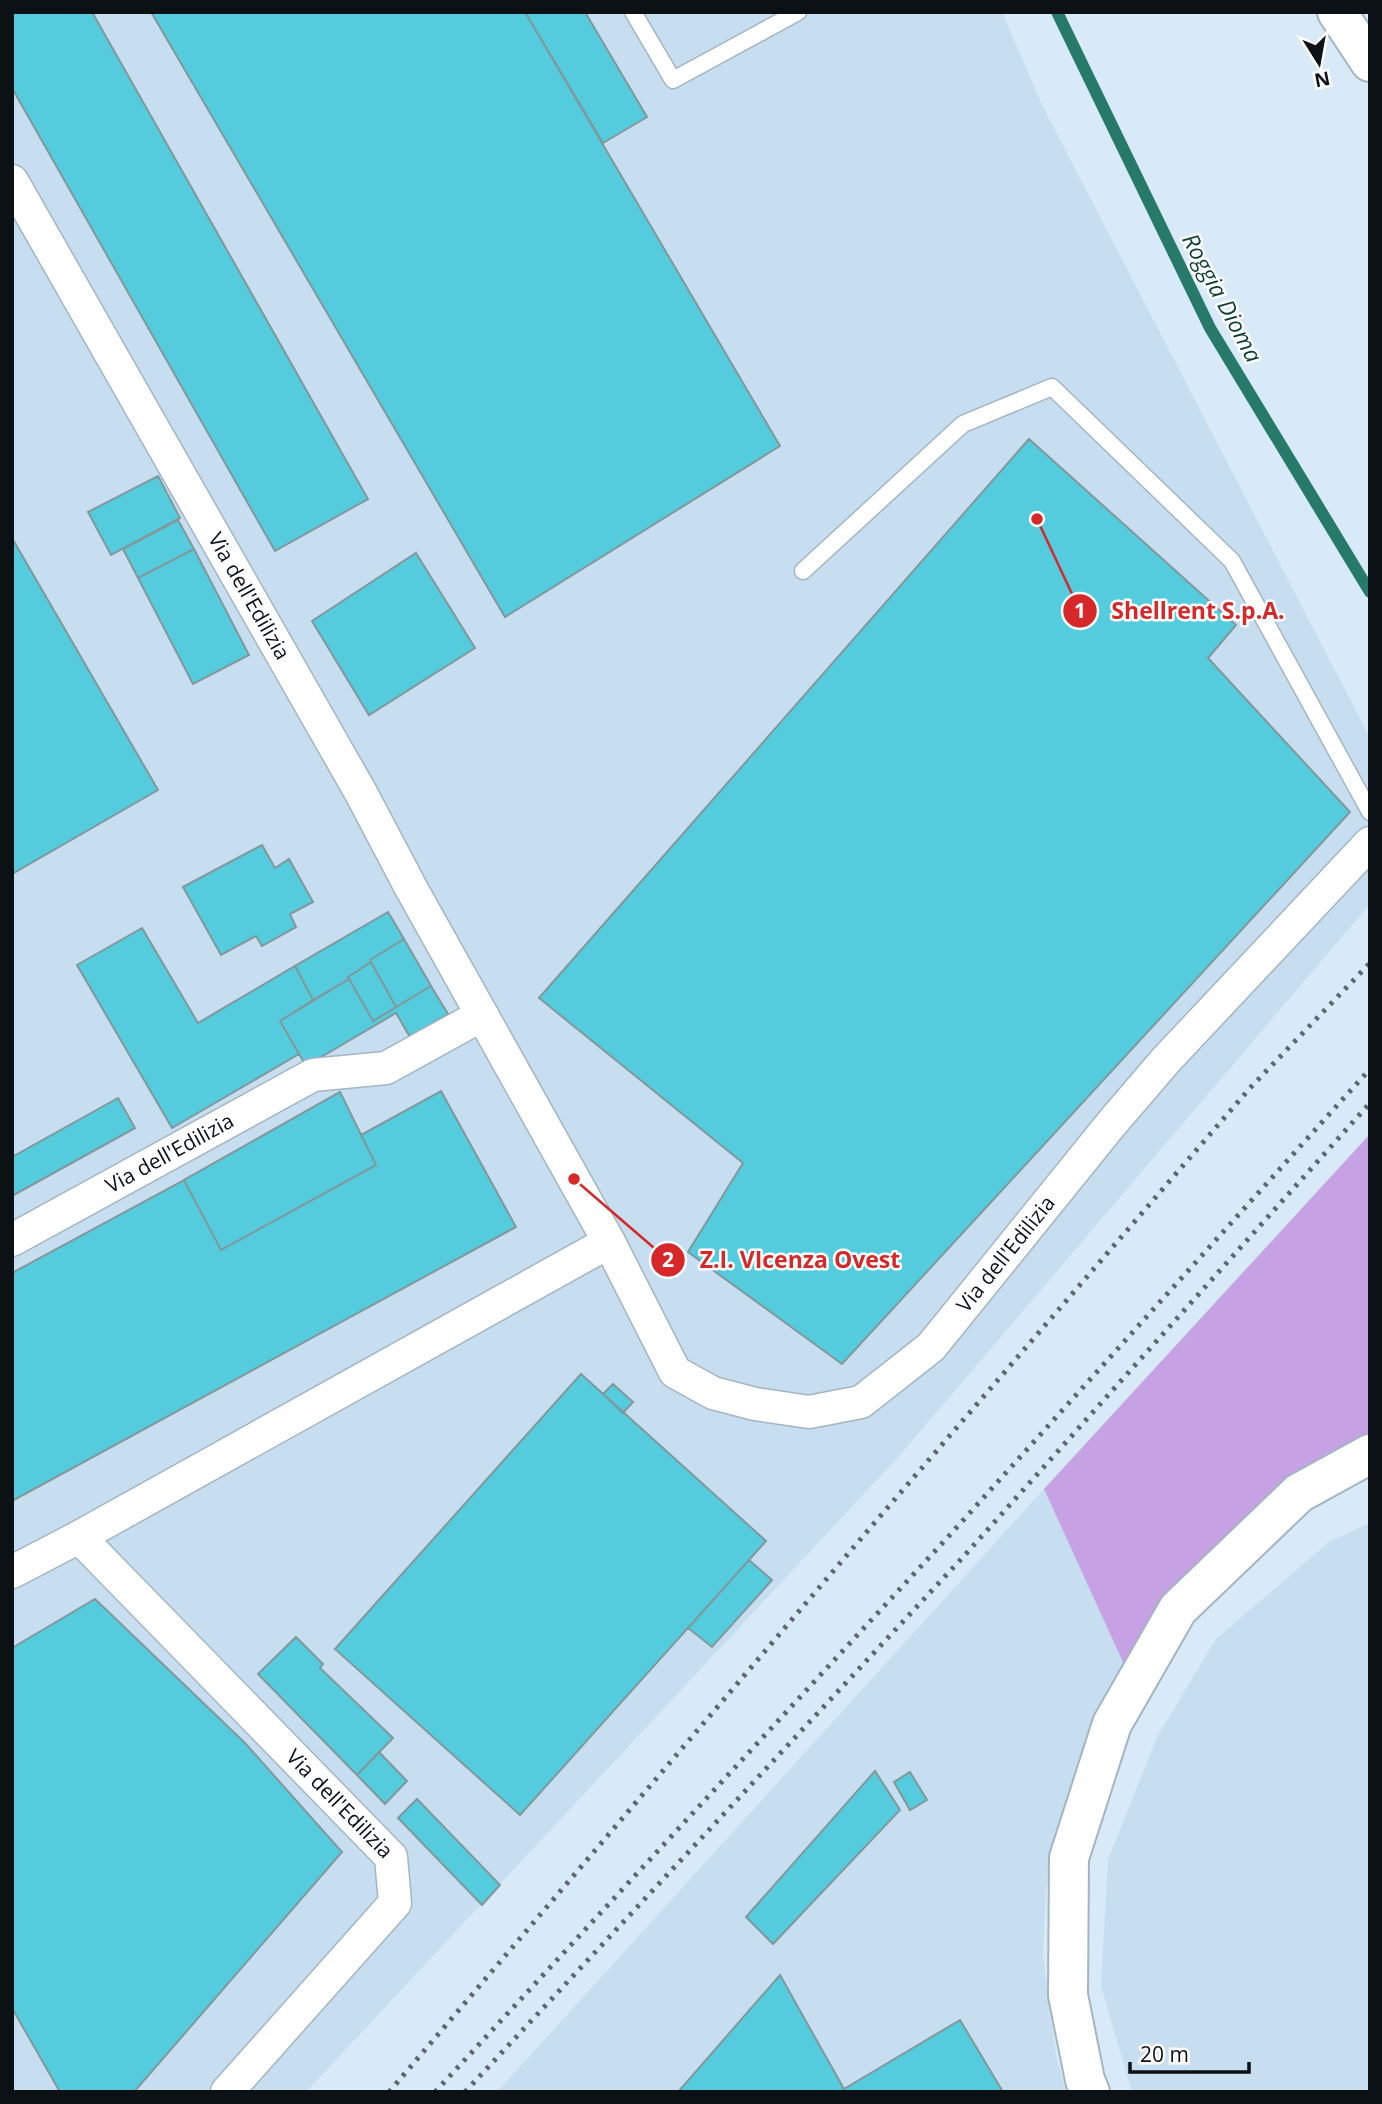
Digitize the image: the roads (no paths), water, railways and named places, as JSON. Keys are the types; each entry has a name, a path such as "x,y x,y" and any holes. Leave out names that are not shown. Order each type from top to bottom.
{"highway":[{"path":"1337,12 1370,62"},
{"path":"1090,2092 1085,2080 1068,1995 1069,1858 1112,1724 1178,1609 1299,1493 1370,1454"}],"street":[{"name":"Via dell'Edilizia","path":"12,181 361,793 411,888 609,1242 675,1371 713,1393 755,1404 809,1412 861,1402 931,1347 1166,1060 1370,843"},
{"name":"Via dell'Edilizia","path":"12,1240 313,1075 386,1068 482,1015"},
{"path":"12,1572 609,1242"},
{"name":"Via dell'Edilizia","path":"79,1537 391,1857 395,1903 227,2092"}],"lane":[{"path":"633,12 673,80 798,12"},
{"path":"803,571 963,424 1052,387 1232,561 1370,813"}],"waterway":[{"name":"Roggia Dioma","path":"1057,12 1210,328 1370,592"}],"railway":[{"path":"389,2092 1250,1088 1370,963"},
{"path":"435,2092 948,1537 1370,1069"},
{"path":"465,2092 964,1556 1370,1103"}],"place":[{"name":"Shellrent S.p.A.","path":"1037,519"},
{"name":"Z.I. VIcenza Ovest","path":"574,1179"}]}
